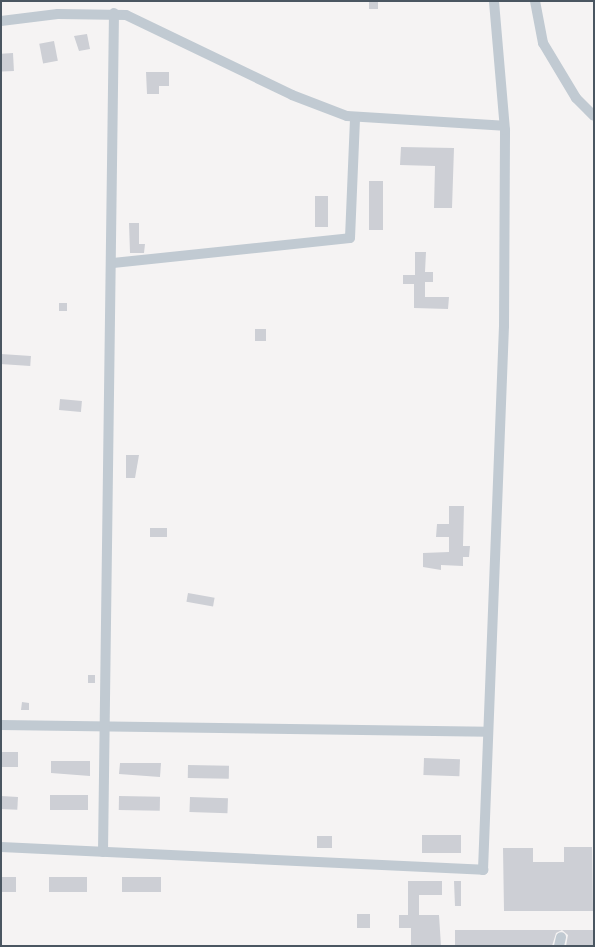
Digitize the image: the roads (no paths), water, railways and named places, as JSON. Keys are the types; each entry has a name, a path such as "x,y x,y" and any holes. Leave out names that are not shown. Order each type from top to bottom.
{"street":[{"path":"1,847 483,870 504,326 504,126 494,1"},
{"path":"535,1 543,43 576,98 594,116"},
{"path":"1,20 114,13 176,38 292,95 356,118 504,126"},
{"path":"104,852 108,725 114,13"},
{"path":"113,263 350,238 356,118"},
{"path":"1,725 108,725 488,732"}]}
